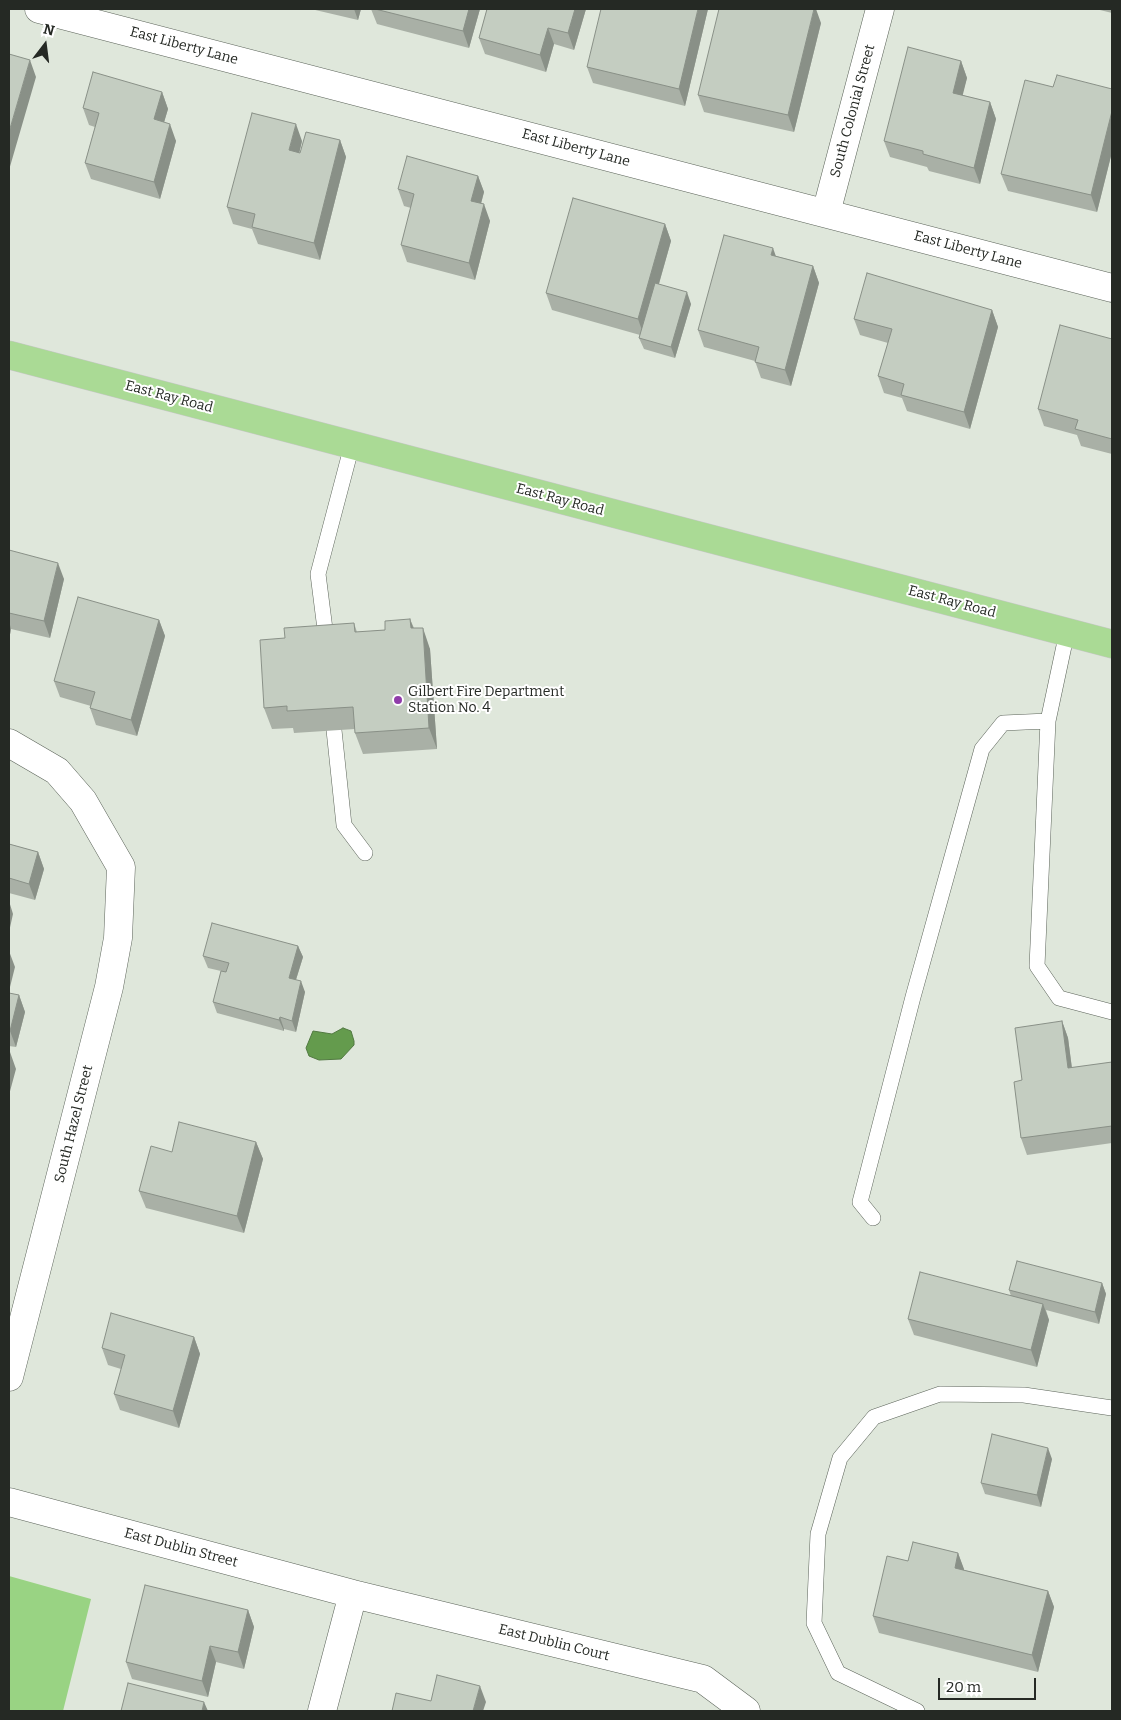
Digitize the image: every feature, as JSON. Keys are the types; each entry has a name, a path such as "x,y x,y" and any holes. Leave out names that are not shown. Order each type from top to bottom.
{"main road":[{"name":"East Ray Road","path":"9,355 1112,644"}],"street":[{"name":"East Liberty Lane","path":"39,9 1112,288"},
{"name":"South Colonial Street","path":"826,213 880,9"},
{"name":"South Hazel Street","path":"9,743 57,770 83,802 121,867 118,938 109,986 9,1377"},
{"name":"East Dublin Street","path":"9,1502 353,1594"},
{"path":"322,1711 353,1594"},
{"name":"East Dublin Court","path":"353,1594 703,1679 746,1711"}],"lane":[{"path":"327,647 318,574 352,445"},
{"path":"1067,632 1048,721 1036,966 1059,998 1112,1012"},
{"path":"874,1218 860,1202 912,998 982,750 1002,723 1048,721"},
{"path":"334,730 344,825 366,853"},
{"path":"918,1711 838,1672 814,1623 818,1534 840,1458 874,1416 940,1394 1024,1395 1112,1408"}],"shaded area":[{"path":"343,1028 351,1031 354,1045 341,1059 319,1060 309,1056 306,1048 313,1031 332,1034"},
{"path":"9,1576 91,1599 63,1711 9,1711"}],"building":[{"path":"375,9 469,9 463,31"},
{"path":"487,9 575,9 568,33 548,28 540,55 479,38"},
{"path":"601,9 698,9 679,89 587,67"},
{"path":"719,9 814,9 788,115 698,95"},
{"path":"908,47 961,61 953,93 990,102 974,168 923,154 923,151 884,141"},
{"path":"9,54 30,60 9,132"},
{"path":"93,72 162,92 154,119 170,124 154,182 85,163 99,113 83,108"},
{"path":"1057,75 1112,89 1112,111 1091,195 1001,174 1025,80 1053,87"},
{"path":"252,113 296,124 289,150 300,153 306,132 340,140 314,243 252,227 255,214 227,207"},
{"path":"407,156 478,176 471,201 484,204 469,263 401,245 414,194 398,189"},
{"path":"573,198 665,224 638,319 546,293"},
{"path":"724,235 773,248 771,255 813,266 785,370 755,362 759,347 698,330"},
{"path":"867,273 992,310 964,412 901,395 904,384 878,376 892,329 854,319"},
{"path":"655,283 687,292 671,347 639,338"},
{"path":"1060,325 1112,339 1112,439 1075,429 1078,420 1038,409"},
{"path":"9,550 58,563 44,621 9,613"},
{"path":"78,597 159,620 131,720 90,708 95,692 54,681"},
{"path":"410,619 411,628 423,628 429,728 355,733 353,707 287,711 287,706 264,708 260,640 285,638 284,628 354,623 355,632 385,630 385,621"},
{"path":"9,844 38,852 29,884 9,878"},
{"path":"212,923 298,946 289,978 301,981 292,1021 280,1017 279,1020 213,1002 221,971 226,972 229,963 203,956"},
{"path":"9,993 19,995 10,1031 9,1030"},
{"path":"1062,1021 1068,1068 1112,1062 1112,1126 1021,1138 1014,1082 1022,1080 1015,1028"},
{"path":"179,1122 256,1142 237,1216 139,1191 151,1146 172,1152"},
{"path":"1017,1261 1102,1283 1095,1312 1009,1290"},
{"path":"920,1272 1043,1304 1031,1350 908,1319"},
{"path":"111,1313 194,1337 173,1411 114,1394 125,1355 102,1348"},
{"path":"992,1434 1048,1448 1037,1495 981,1483"},
{"path":"913,1542 958,1553 955,1568 1048,1591 1032,1655 873,1616 887,1556 908,1561"},
{"path":"145,1585 248,1610 238,1652 210,1646 202,1681 126,1662"},
{"path":"437,1675 480,1686 473,1711 392,1711 396,1693 431,1701"},
{"path":"128,1683 204,1702 202,1711 121,1711"}],"place":[{"name":"Gilbert Fire Department Station No. 4","path":"398,700"}]}
